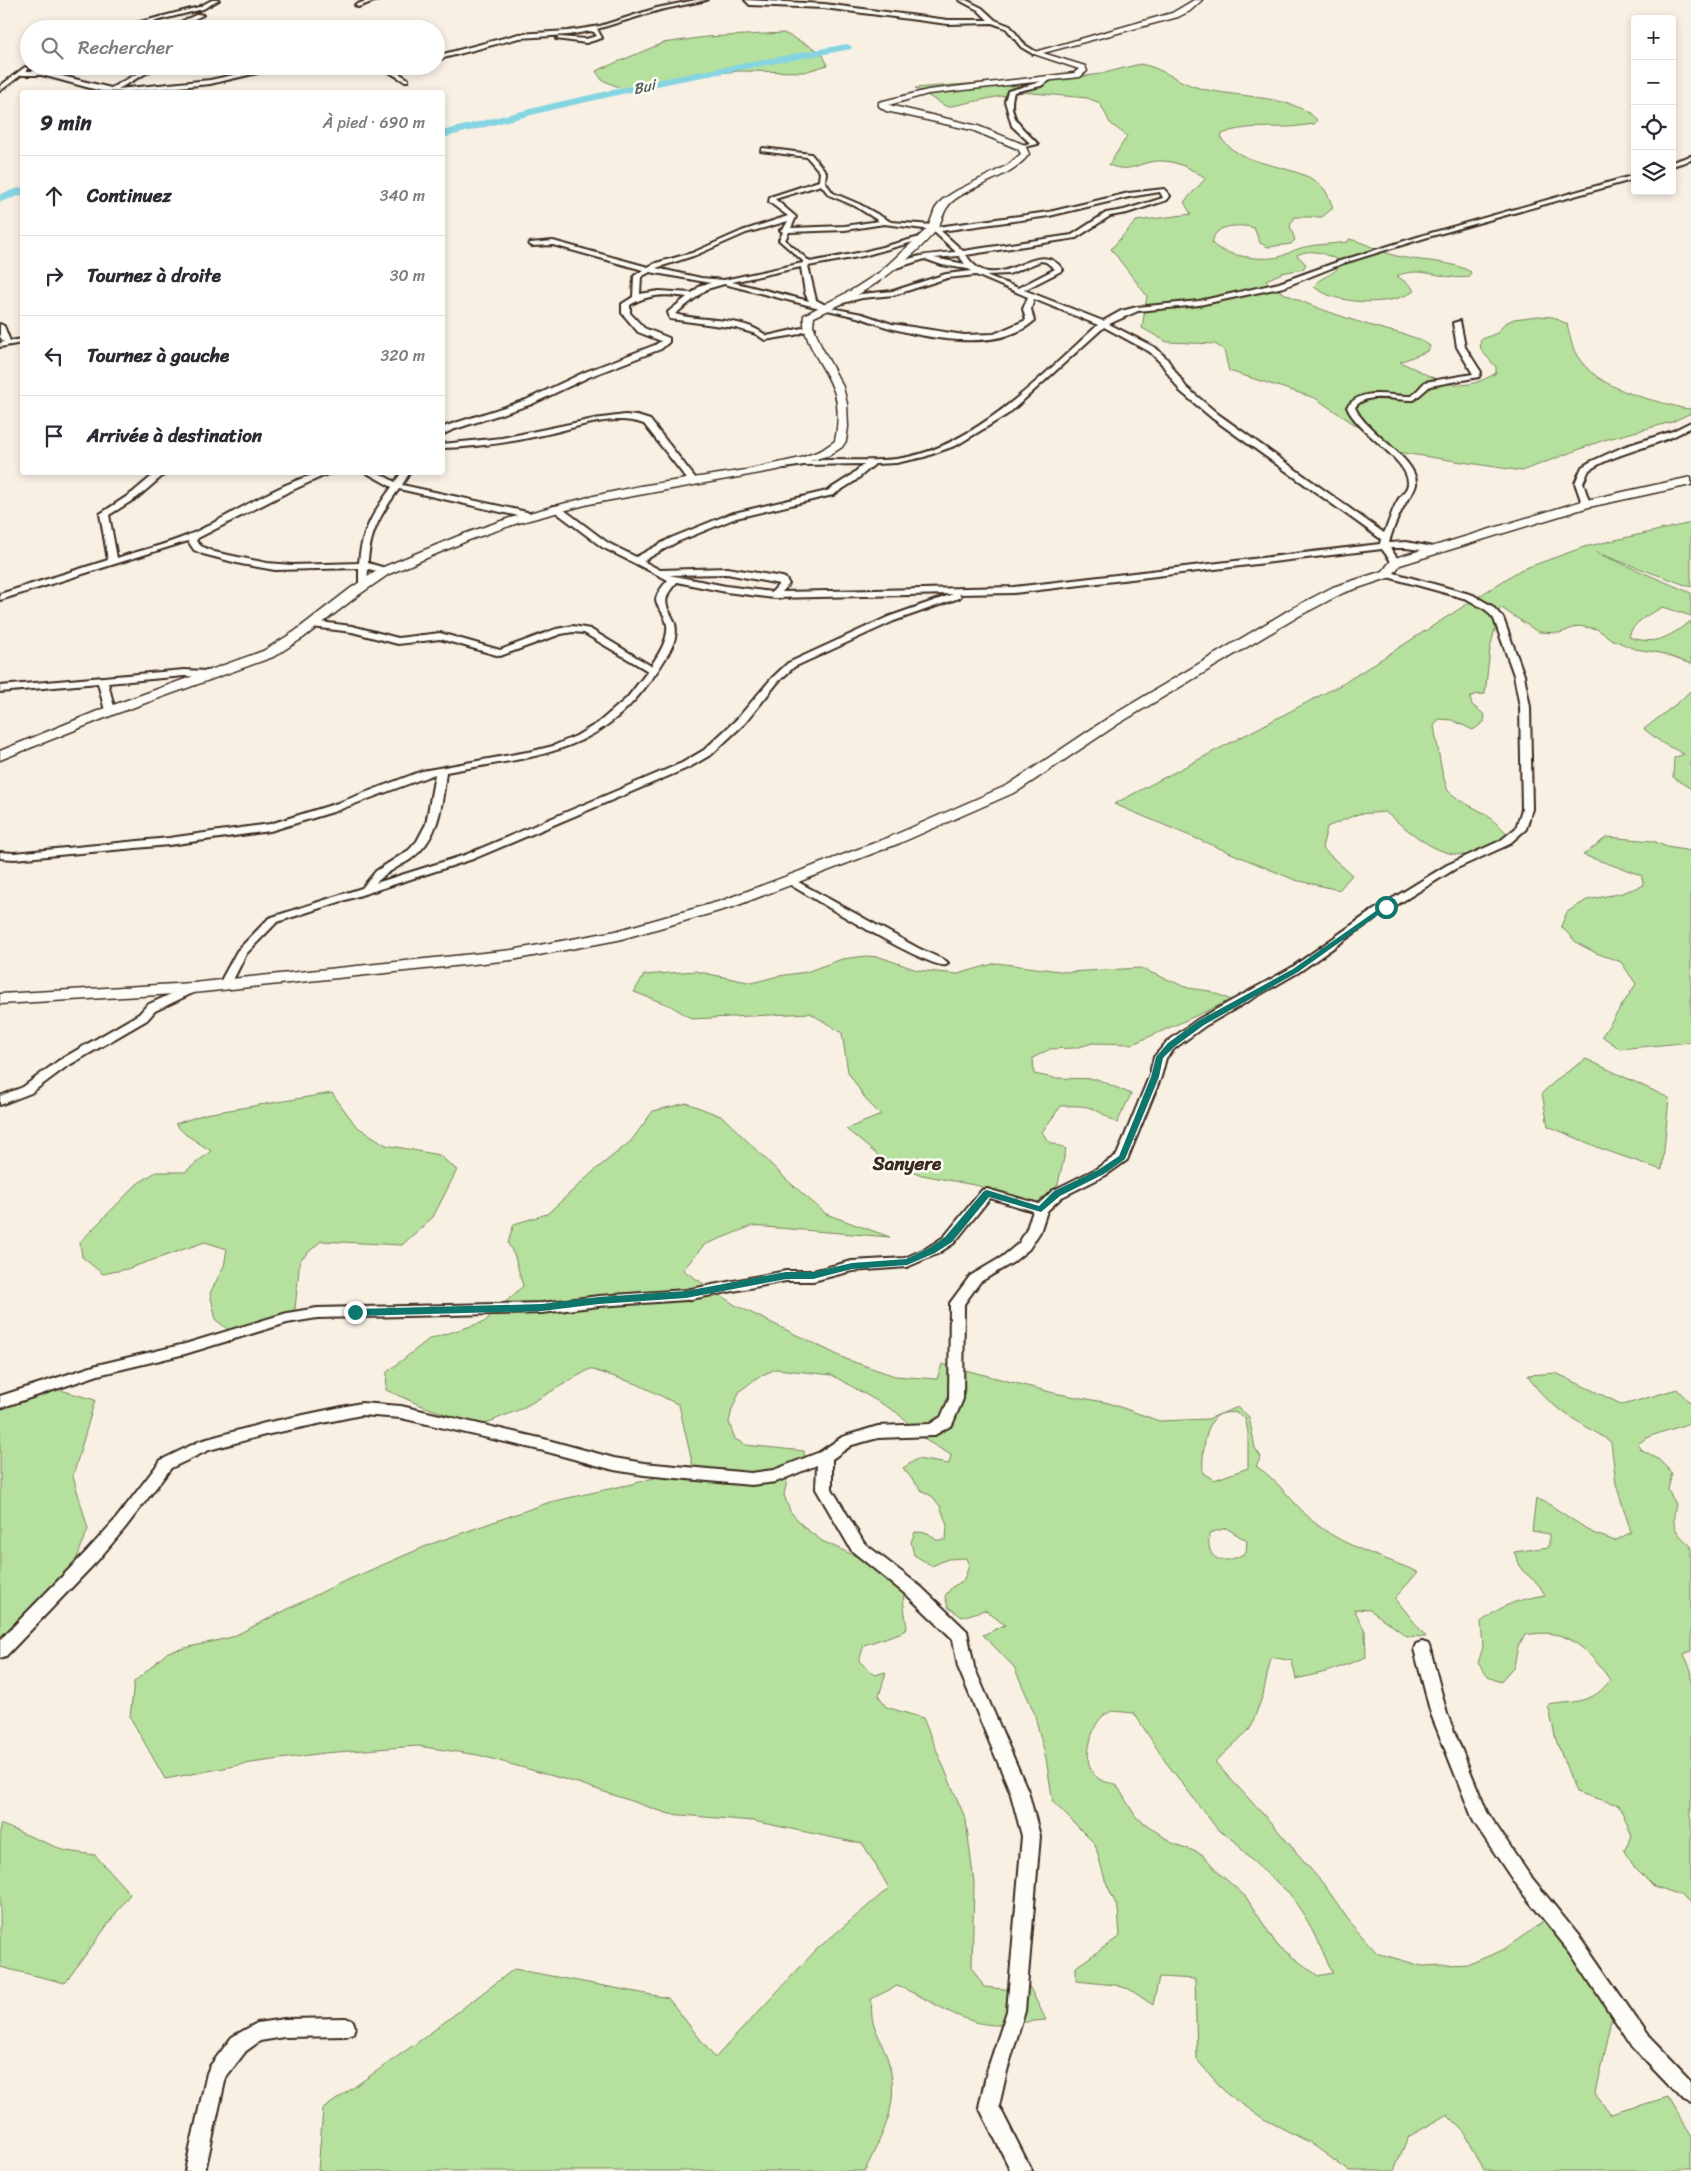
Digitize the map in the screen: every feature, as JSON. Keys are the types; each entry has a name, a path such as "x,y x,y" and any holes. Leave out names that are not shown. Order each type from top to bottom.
{"main road":[{"path":"1035,53 1175,15 1187,9 1198,0"},
{"path":"0,756 110,711 208,674 268,654 289,642 364,584 388,570 453,542 527,515 608,496 783,466 816,457 835,447 839,444 843,430 841,394 815,344 807,321 809,315 869,286 912,250 934,228 938,210 946,202 1013,164 1025,154 1022,147 975,128 889,109 882,104 928,92 1047,80 1077,75 1083,71 1082,68 1035,53"},
{"path":"0,999 193,988 512,955 618,935 718,907 791,881 895,840 1013,788 1113,721 1294,613 1338,590 1433,550 1586,504 1691,481"}],"street":[{"path":"153,20 195,10 216,0"},
{"path":"213,10 221,0"},
{"path":"358,5 374,0"},
{"path":"445,55 504,39 590,29 673,6 704,0"},
{"path":"748,0 750,3 824,6 948,22 993,21"},
{"path":"962,0 980,9 993,21 1008,27 1023,46 1035,53"},
{"path":"190,20 205,14"},
{"path":"504,39 537,37 586,41 600,36 596,31 590,29"},
{"path":"0,89 20,73"},
{"path":"50,75 107,90"},
{"path":"113,90 140,75"},
{"path":"148,90 210,82 242,75"},
{"path":"396,75 406,80"},
{"path":"1022,147 1035,144 1015,126 1009,96 1011,91 1042,84 1047,80"},
{"path":"762,150 809,155 823,172 822,182 831,194 857,204 893,225 934,228 1049,214 1156,190 1162,190 1167,196 1165,200 1152,204 1108,214 1074,237 922,257 903,262 890,269"},
{"path":"1676,163 1691,158"},
{"path":"783,466 804,463 896,461 924,455 954,443 1005,412 1103,324 1124,313 1137,309 1199,304 1281,285 1342,262 1426,236 1631,178"},
{"path":"794,217 771,200 772,198 822,182"},
{"path":"794,217 782,240 802,256 807,264"},
{"path":"636,297 638,276 648,269 664,262 694,254 761,226 794,217"},
{"path":"736,236 788,229 849,228 886,222"},
{"path":"0,1651 92,1556 120,1524 166,1464 205,1445 265,1429 361,1409 401,1412 544,1445 614,1464 750,1479 776,1476 825,1456 847,1441 878,1432 933,1430 947,1421 956,1399 957,1302 975,1279 1007,1260 1024,1246 1033,1232 1041,1209 1057,1194 1101,1172 1122,1157 1155,1077 1160,1057 1171,1045 1201,1023 1296,970 1373,915 1451,867 1504,843 1521,830 1527,809 1525,707 1519,675 1498,618 1488,608 1470,597 1392,568 1385,542 1215,416 1183,389 1164,361 1153,350 1103,324 976,273 962,253 934,228"},
{"path":"811,328 765,338 762,334 745,327 671,316 704,287 759,273 863,254 924,238"},
{"path":"532,244 553,243 648,269 702,280 724,282 828,307 861,296 894,293 936,278 976,273 1007,272 1040,259 1048,260 1055,264 1059,270 1019,290"},
{"path":"902,244 922,257 942,263 970,266"},
{"path":"807,264 804,267 809,279 808,292 816,304 896,327 983,338 1005,332 1030,320 1027,309 1032,296"},
{"path":"445,431 529,402 588,374 658,347 666,340 642,330 626,313 626,304 636,297 663,292 694,296"},
{"path":"1385,542 1401,502 1410,490 1412,478 1398,458 1352,412 1351,407 1358,400 1369,397 1414,398 1428,384 1467,378 1476,374 1477,372 1461,347 1457,323"},
{"path":"0,326 3,336 10,344"},
{"path":"0,345 20,342"},
{"path":"445,446 539,434 579,424 636,417 647,422 693,481"},
{"path":"1586,504 1579,483 1585,469 1626,450 1676,433 1691,424"},
{"path":"636,561 674,540 733,516 830,493 852,479 872,462"},
{"path":"114,561 104,514 135,495 159,475"},
{"path":"0,597 195,536 283,491 321,475"},
{"path":"375,475 397,486 527,515"},
{"path":"364,584 362,566 370,529 375,518 404,475"},
{"path":"556,508 601,542 657,572 674,578 726,589 774,595 967,592 1043,587 1385,542 1433,550"},
{"path":"195,536 192,541 193,544 204,551 247,563 292,568 374,566 388,570"},
{"path":"657,572 727,570 782,580 784,584 774,595"},
{"path":"0,854 14,856 161,842 262,829 318,813 420,775 506,760 568,745 590,733 623,708 636,694 652,670 671,635 671,624 662,610 660,600 661,593 674,578"},
{"path":"225,984 242,953 273,920 366,891 510,841 686,765 708,752 741,721 775,680 791,665 891,619 967,592"},
{"path":"312,624 352,629 398,641 440,636 500,653 559,632 580,630 587,631 652,670"},
{"path":"0,688 184,673 208,674"},
{"path":"102,680 110,711"},
{"path":"366,891 373,879 414,852 427,836 435,818 441,770"},
{"path":"791,881 914,950 942,962"},
{"path":"0,1101 27,1090 62,1064 143,1017 151,1008 193,988"},
{"path":"0,1402 97,1370 185,1349 287,1318 317,1313 542,1308 599,1301 686,1295 786,1276 813,1276 852,1266 907,1262 948,1240 987,1193 1041,1209"},
{"path":"825,1456 824,1489 858,1547 915,1592 961,1636 966,1667 1019,1791 1031,1836 1016,2011 989,2107 1022,2171"},
{"path":"1422,1649 1439,1714 1480,1816 1522,1879 1576,1946 1640,2042 1691,2094"},
{"path":"195,2171 218,2072 239,2044 257,2032 284,2028 346,2028"}],"green space":[{"path":"784,33 821,52 828,65 804,72 740,71 707,74 671,80 642,88 623,89 602,80 596,71 663,43 706,37"},
{"path":"1140,64 1207,90 1258,97 1292,105 1306,111 1317,120 1314,124 1290,127 1238,129 1222,134 1221,138 1231,149 1244,156 1258,162 1289,170 1315,181 1325,190 1333,208 1322,217 1295,217 1290,226 1295,240 1291,244 1268,247 1260,243 1254,228 1235,226 1221,229 1216,233 1212,243 1217,247 1233,254 1253,258 1272,258 1301,248 1348,242 1349,239 1400,257 1451,265 1471,272 1469,277 1460,278 1414,272 1405,273 1397,276 1411,286 1414,291 1405,296 1385,301 1351,301 1331,296 1314,287 1319,280 1335,271 1342,262 1320,253 1309,252 1297,255 1306,264 1303,269 1282,273 1266,280 1273,287 1320,309 1424,342 1430,346 1428,351 1400,362 1436,379 1458,385 1482,380 1496,373 1496,367 1481,350 1480,340 1497,333 1505,323 1514,319 1538,316 1553,317 1567,324 1576,354 1596,376 1623,391 1691,409 1691,413 1672,422 1604,440 1522,471 1396,452 1315,398 1229,371 1224,350 1215,344 1167,342 1142,328 1147,296 1111,249 1136,221 1191,214 1184,202 1206,178 1183,166 1165,161 1151,162 1129,168 1109,165 1127,136 1110,123 1100,103 1087,98 1021,92 947,107 915,88 1017,80 1050,81 1100,74"},
{"path":"1691,523 1691,587 1597,553 1691,593 1691,616 1663,607 1638,622 1629,637 1647,641 1655,640 1676,632 1691,621 1691,664 1660,653 1635,649 1611,639 1597,629 1578,626 1560,633 1538,632 1500,607 1490,649 1485,694 1474,695 1470,698 1472,705 1485,715 1484,722 1473,730 1452,720 1439,719 1434,726 1442,772 1448,791 1461,801 1486,814 1508,834 1505,848 1468,855 1453,854 1439,850 1414,835 1385,812 1358,814 1327,827 1322,848 1352,875 1339,890 1295,880 1114,804 1344,683 1520,570 1584,547"},
{"path":"1691,690 1691,789 1673,777 1674,758 1684,754 1662,743 1644,729"},
{"path":"1607,837 1653,841 1667,847 1691,851 1691,1042 1620,1049 1602,1036 1636,984 1621,962 1596,953 1577,943 1561,926 1567,912 1587,900 1622,893 1644,885 1641,875 1583,855"},
{"path":"866,956 880,957 917,970 958,974 996,963 1068,972 1140,968 1188,988 1210,991 1231,1000 1133,1044 1093,1043 1075,1048 1050,1049 1033,1058 1034,1074 1054,1078 1097,1079 1131,1094 1117,1123 1091,1108 1061,1106 1042,1132 1048,1141 1066,1149 1053,1206 996,1193 979,1186 922,1175 886,1162 846,1129 881,1115 866,1100 848,1072 842,1033 810,1013 692,1019 671,1006 634,992 644,975 695,971 752,983 778,976 806,972 842,959"},
{"path":"1586,1059 1669,1098 1662,1170 1602,1149 1548,1126 1542,1093 1560,1077"},
{"path":"332,1093 356,1126 386,1145 439,1155 457,1170 433,1217 402,1245 321,1241 300,1260 295,1309 261,1332 236,1336 216,1320 210,1293 224,1266 227,1249 205,1242 127,1269 103,1274 82,1257 80,1242 137,1184 156,1172 185,1172 211,1151 185,1134 175,1124 205,1114"},
{"path":"687,1103 723,1117 787,1180 826,1214 890,1237 752,1226 704,1245 683,1270 735,1305 848,1360 895,1376 937,1379 942,1364 1054,1393 1109,1403 1159,1421 1208,1419 1238,1407 1249,1417 1255,1448 1261,1457 1256,1466 1274,1480 1311,1520 1343,1541 1418,1572 1395,1598 1426,1637 1407,1636 1370,1610 1354,1609 1365,1631 1366,1657 1330,1671 1296,1679 1292,1661 1271,1657 1263,1695 1250,1729 1215,1762 1274,1826 1325,1886 1352,1925 1377,1953 1422,1966 1469,1964 1503,1950 1560,1910 1614,2005 1595,2094 1611,2114 1667,2097 1691,2136 1691,2171 1484,2171 1465,2133 1447,2115 1408,2137 1394,2171 1349,2171 1309,2142 1264,2119 1227,2094 1197,2060 1195,1979 1159,1977 1153,2005 1129,1989 1115,1985 1076,1981 1076,1967 1120,1936 1118,1909 1105,1880 1095,1844 1053,1802 1046,1759 1034,1712 1014,1667 983,1635 1005,1625 985,1610 962,1617 948,1607 945,1596 952,1587 963,1581 969,1566 966,1558 948,1559 932,1566 914,1555 911,1542 915,1532 928,1533 936,1540 946,1540 947,1525 940,1506 933,1497 921,1490 903,1468 917,1459 949,1464 951,1455 927,1441 896,1412 832,1375 776,1369 758,1377 740,1391 732,1409 729,1422 735,1439 746,1445 804,1451 806,1471 788,1476 784,1495 790,1511 804,1527 822,1541 860,1558 905,1586 904,1602 907,1629 864,1645 859,1661 874,1675 886,1672 879,1696 886,1707 923,1718 966,1820 974,1883 972,1968 984,1987 1015,1990 1029,1986 1046,2020 999,2025 985,2024 959,2016 897,1986 871,1999 873,2022 887,2057 893,2089 889,2116 865,2171 318,2171 323,2109 425,2037 514,1969 668,1998 715,2058 816,1950 889,1888 863,1844 753,1821 669,1814 581,1784 478,1755 417,1746 324,1753 251,1763 165,1779 130,1717 134,1682 168,1652 232,1637 336,1585 431,1544 550,1502 636,1483 693,1467 679,1405 637,1384 590,1369 521,1409 479,1426 420,1405 386,1390 387,1372 429,1339 484,1322 523,1286 515,1257 508,1243 514,1224 547,1214 594,1171 631,1141 653,1111","holes":["1236,1412 1245,1418 1248,1432 1248,1468 1214,1480 1203,1473 1204,1451 1209,1427 1217,1416","1226,1528 1247,1541 1246,1553 1226,1560 1217,1558 1209,1548 1209,1533","1112,1711 1134,1713 1165,1761 1218,1830 1235,1841 1247,1856 1290,1894 1307,1920 1333,1973 1318,1976 1277,1945 1246,1897 1220,1874 1202,1854 1172,1843 1136,1817 1116,1784 1099,1779 1094,1774 1090,1768 1089,1746 1094,1729 1104,1715"]},
{"path":"1556,1373 1623,1405 1677,1389 1691,1404 1691,1422 1656,1434 1638,1444 1641,1449 1658,1459 1672,1473 1668,1490 1676,1504 1675,1528 1691,1546 1691,1651 1684,1654 1691,1670 1691,1904 1680,1895 1652,1885 1635,1868 1624,1851 1632,1836 1619,1805 1576,1792 1556,1740 1548,1705 1582,1700 1604,1688 1610,1680 1593,1658 1578,1645 1562,1636 1542,1633 1525,1635 1518,1646 1514,1666 1500,1682 1488,1677 1478,1663 1483,1647 1481,1622 1511,1604 1545,1595 1539,1585 1522,1570 1514,1552 1549,1547 1549,1534 1532,1531 1536,1498 1593,1533 1615,1541 1631,1532 1616,1484 1611,1442 1576,1421 1544,1397 1528,1375"},
{"path":"54,1388 95,1400 73,1476 88,1529 64,1592 0,1638 0,1405"},
{"path":"0,1824 66,1851 95,1855 130,1894 65,1983 0,1967"}],"waterway":[{"name":"Bui","path":"445,134 550,107 671,80 847,47"},
{"name":"Bui","path":"0,198 20,191"}],"district":[{"name":"Sanyere","path":"907,1163"}],"route":[{"path":"355,1312 542,1308 599,1301 686,1295 786,1276 813,1276 852,1266 907,1262 948,1240 987,1193 1041,1209 1057,1194 1101,1172 1122,1157 1155,1077 1160,1057 1171,1045 1201,1023 1296,970 1386,907"}]}
